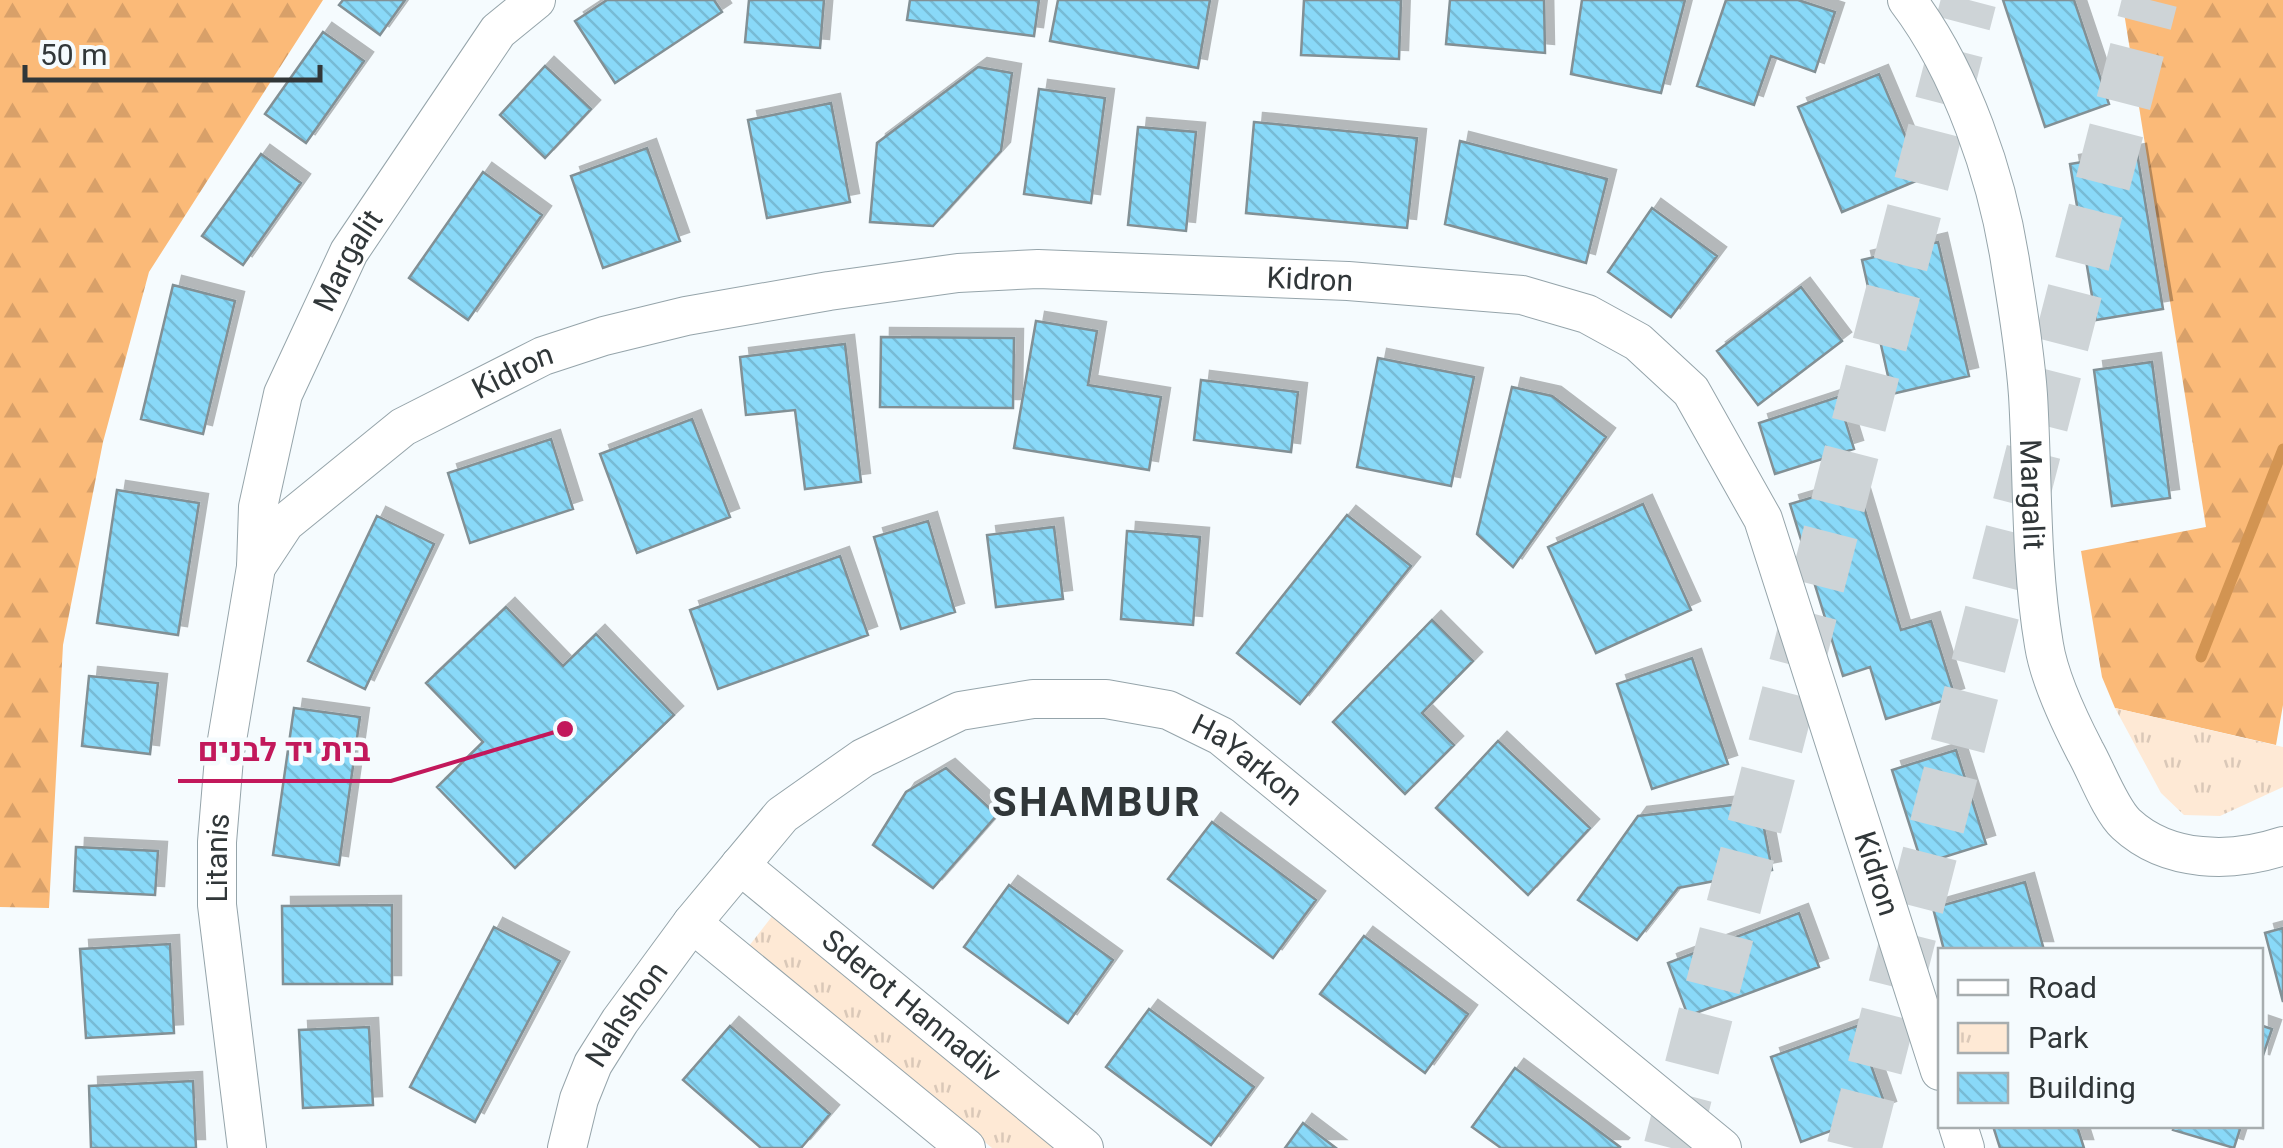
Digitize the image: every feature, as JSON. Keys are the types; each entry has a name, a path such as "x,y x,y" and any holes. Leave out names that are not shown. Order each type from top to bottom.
{"street":[{"name":"Margalit","path":"256,567 258,507 283,394 348,252 498,32 536,0"},
{"name":"Margalit","path":"1906,0 1929,29 1985,158 2010,262 2028,392 2032,540 2044,649 2075,731 2123,822 2156,845 2198,857 2256,855 2283,846"},
{"name":"Kidron","path":"256,567 285,523 404,427 542,356 686,316 958,273 1038,269 1348,281 1522,295 1587,314 1638,342 1691,391 1763,519 1938,1065"},
{"name":"Litanis","path":"247,1148 218,905 217,842 224,758 256,567"},
{"name":"HaYarkon","path":"704,909 782,815 863,758 960,711 1033,699 1106,699 1168,710 1221,736 1257,764 1722,1148"},
{"name":"Sderot Hannadiv","path":"740,864 1084,1148"},
{"name":"Nahshon","path":"567,1148 579,1099 594,1064 620,1020 704,909"},
{"path":"704,909 966,1148"}],"green space":[{"path":"0,0 323,0 149,272 103,442 63,645 49,908 0,907"},
{"path":"2122,0 2283,0 2283,705 2276,745 2115,708 2102,677 2081,551 2206,527"},
{"path":"2115,708 2283,747 2283,787 2220,816 2184,815 2161,793"},
{"path":"777,910 1063,1148 992,1148 749,946"}],"building":[{"path":"343,0 405,0 380,35 339,5"},
{"path":"607,0 714,0 722,12 615,83 575,21"},
{"path":"749,0 824,0 820,48 745,42"},
{"path":"910,0 1039,0 1034,36 907,20"},
{"path":"1058,0 1210,0 1198,68 1050,41"},
{"path":"1304,0 1401,0 1399,59 1301,55"},
{"path":"1450,0 1544,0 1545,53 1446,44"},
{"path":"1582,0 1685,0 1661,93 1571,74"},
{"path":"1726,0 1798,0 1835,12 1815,72 1771,56 1754,105 1697,86"},
{"path":"2003,0 2074,0 2109,104 2045,127"},
{"path":"323,32 364,61 306,143 265,114"},
{"path":"545,66 591,109 545,158 500,115"},
{"path":"978,67 1012,73 1001,151 933,226 870,222 877,143"},
{"path":"1879,74 1923,178 1842,212 1798,107"},
{"path":"1039,89 1105,98 1091,203 1024,194"},
{"path":"831,103 850,202 767,218 748,120"},
{"path":"1254,122 1417,138 1407,228 1246,213"},
{"path":"1138,127 1196,132 1186,231 1128,225"},
{"path":"1460,141 1607,179 1586,263 1445,224"},
{"path":"647,148 680,241 603,268 571,176"},
{"path":"2137,153 2163,309 2096,320 2070,164"},
{"path":"261,154 301,183 243,265 202,236"},
{"path":"483,172 542,215 468,320 409,278"},
{"path":"1652,208 1717,256 1671,317 1608,272"},
{"path":"1938,242 1969,376 1892,394 1862,260"},
{"path":"173,285 235,301 203,434 141,419"},
{"path":"1801,287 1842,341 1758,405 1717,351"},
{"path":"1036,321 1097,331 1088,385 1161,397 1149,470 1014,448"},
{"path":"881,337 1014,338 1013,408 880,407"},
{"path":"845,344 861,482 805,489 795,410 746,415 740,357"},
{"path":"1378,358 1474,377 1451,486 1357,467"},
{"path":"2152,362 2170,498 2112,506 2094,370"},
{"path":"1201,380 1298,392 1291,452 1194,440"},
{"path":"1512,387 1552,396 1606,437 1513,567 1477,534"},
{"path":"1838,397 1854,449 1775,474 1759,423"},
{"path":"692,419 730,517 637,553 600,454"},
{"path":"551,439 573,509 470,543 448,473"},
{"path":"1857,484 1901,630 1931,621 1955,697 1886,719 1870,667 1843,676 1790,504"},
{"path":"117,490 199,503 178,635 97,623"},
{"path":"1643,504 1691,610 1596,653 1548,547"},
{"path":"1347,515 1411,566 1300,704 1237,653"},
{"path":"377,516 434,544 365,689 308,661"},
{"path":"928,521 955,612 901,629 874,537"},
{"path":"1054,527 1063,599 996,607 987,535"},
{"path":"1127,531 1200,537 1193,625 1121,619"},
{"path":"840,556 868,635 718,689 690,610"},
{"path":"506,607 563,666 596,634 674,715 515,868 437,787 483,742 426,683"},
{"path":"1432,620 1473,661 1422,713 1454,745 1405,794 1333,722"},
{"path":"1692,658 1728,764 1652,789 1617,684"},
{"path":"89,676 158,683 150,754 82,746"},
{"path":"294,708 360,717 339,865 273,855"},
{"path":"1498,741 1590,828 1528,895 1436,808"},
{"path":"1956,750 1986,844 1922,864 1892,770"},
{"path":"946,768 997,815 933,888 873,845 906,792"},
{"path":"1759,802 1772,870 1678,888 1637,940 1578,900 1638,816"},
{"path":"1212,822 1316,900 1273,958 1168,879"},
{"path":"76,847 158,851 155,895 74,891"},
{"path":"2025,882 2043,948 1943,948 1933,908"},
{"path":"1009,885 1113,960 1068,1023 964,947"},
{"path":"392,905 392,984 283,984 282,906"},
{"path":"1799,913 1819,967 1688,1016 1668,963"},
{"path":"494,927 560,961 475,1122 410,1087"},
{"path":"2283,928 2283,1002 2265,933"},
{"path":"1364,936 1468,1014 1425,1073 1320,994"},
{"path":"170,944 174,1033 86,1038 80,949"},
{"path":"1149,1009 1254,1087 1211,1145 1106,1067"},
{"path":"730,1026 830,1114 801,1148 761,1148 683,1080"},
{"path":"1857,1026 1887,1110 1801,1142 1771,1057"},
{"path":"2263,1026 2272,1029 2263,1055"},
{"path":"369,1027 373,1105 303,1108 299,1030"},
{"path":"1515,1068 1620,1147 1501,1148 1472,1127"},
{"path":"193,1081 196,1148 91,1148 89,1086"},
{"path":"1303,1123 1336,1148 1285,1148"},
{"path":"1994,1128 2078,1128 2084,1148 2000,1148"},
{"path":"2174,1128 2240,1128 2234,1148"}],"waterway":[{"path":"2201,657 2283,449"}],"tunnel":[{"path":"1671,1148 1969,0"},
{"path":"1854,1148 2150,0"}],"place":[{"name":"בית יד לבנים","path":"565,729"}],"district":[{"name":"SHAMBUR","path":"1097,802"}]}
